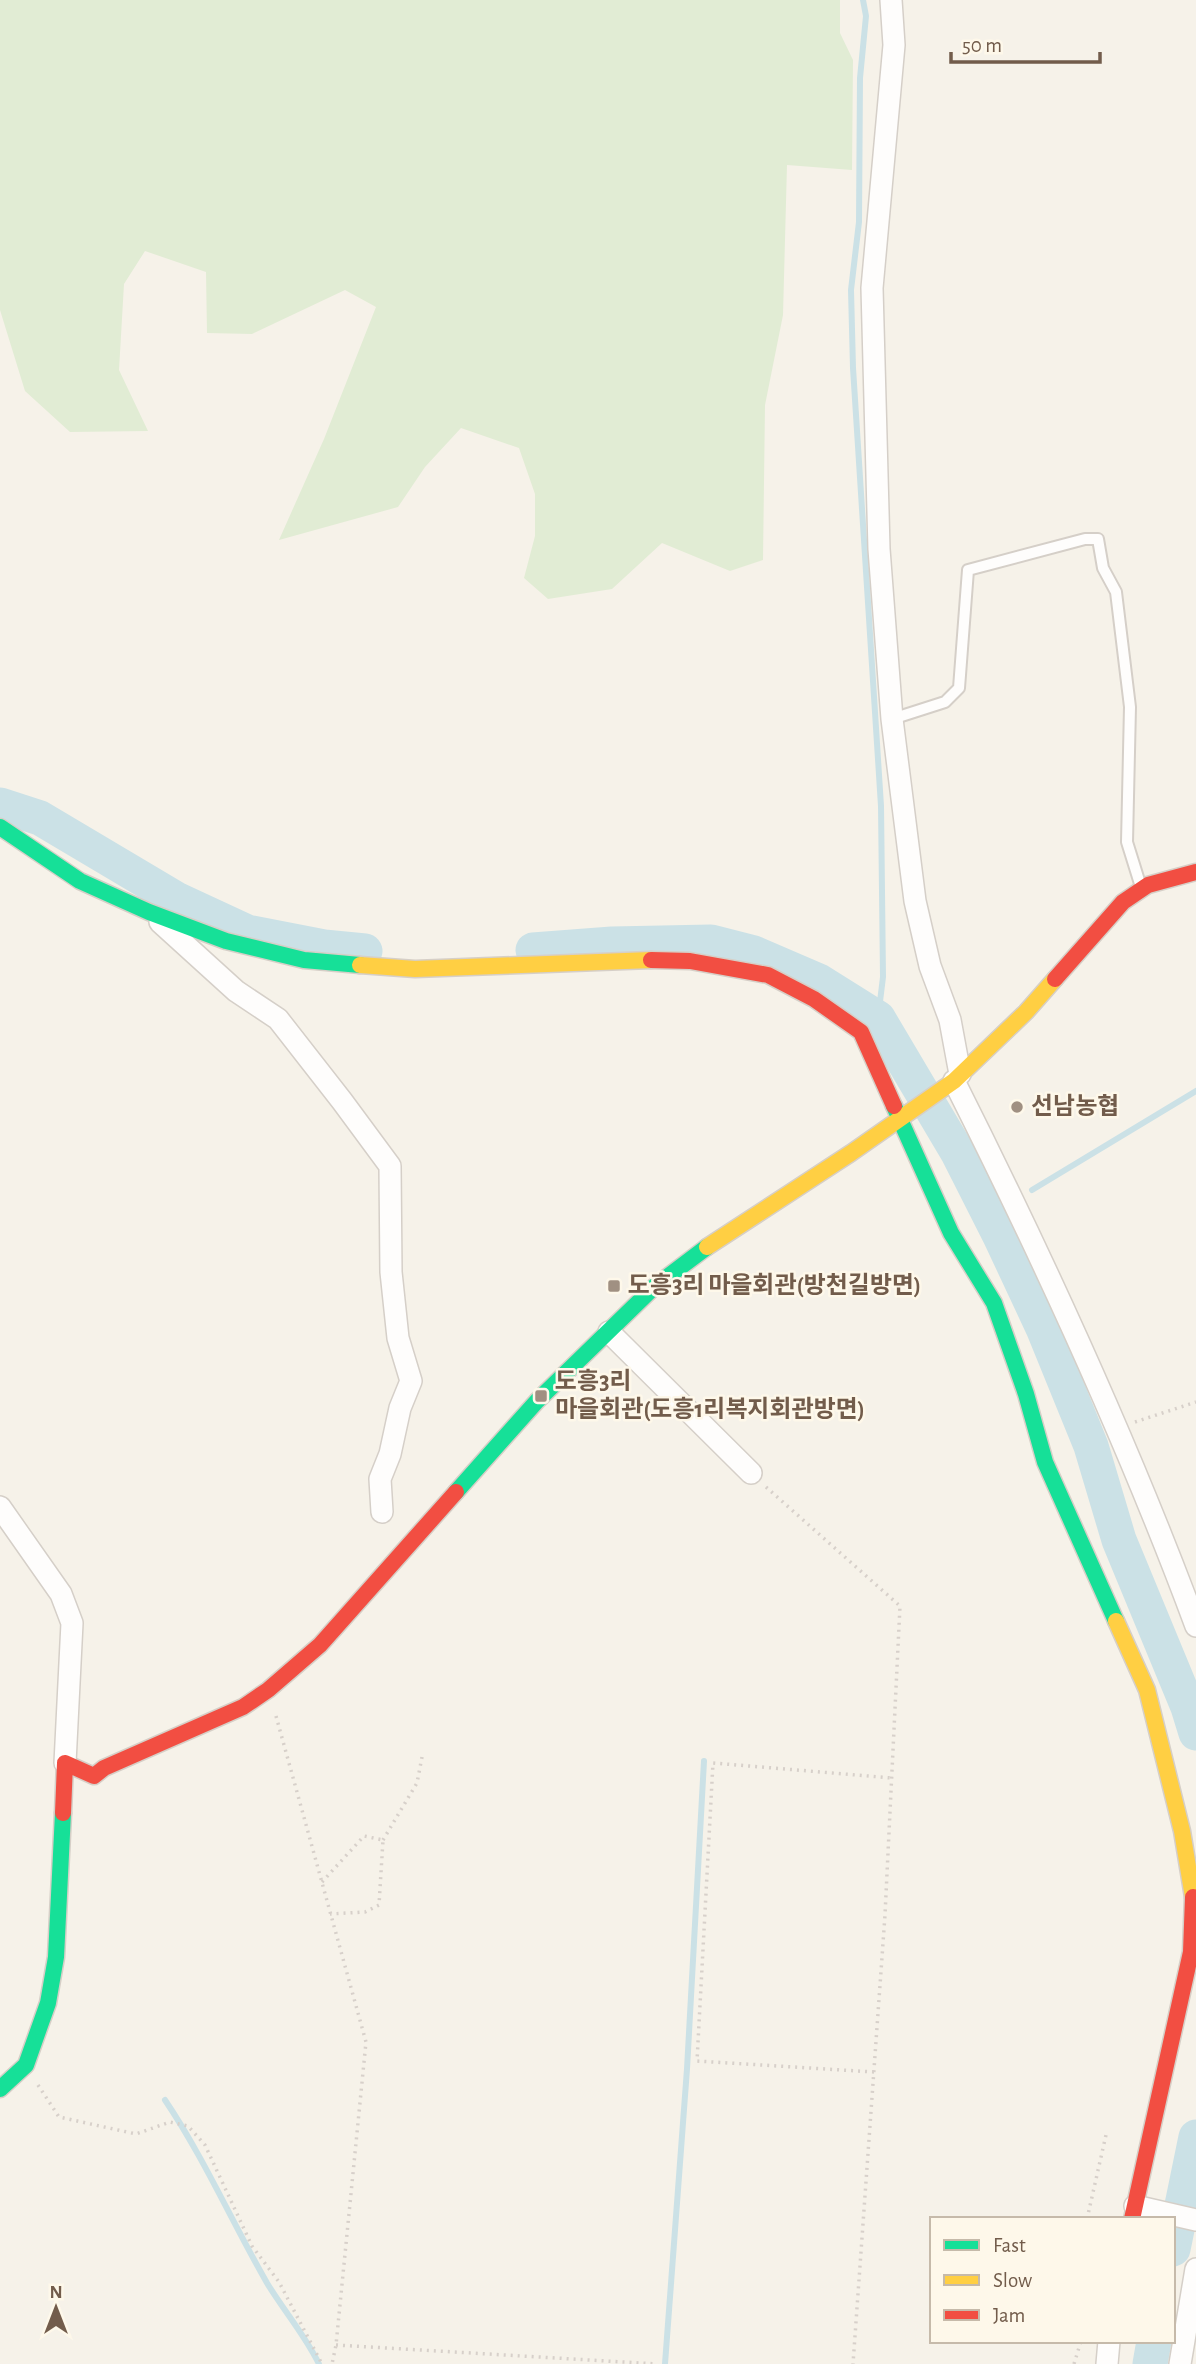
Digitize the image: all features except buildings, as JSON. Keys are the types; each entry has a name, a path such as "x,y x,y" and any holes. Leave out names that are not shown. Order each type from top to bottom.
{"street":[{"path":"891,0 894,44 872,288 879,548 892,719 915,901 930,966 950,1020 952,1082 990,1153 1116,1428 1196,1626"},
{"path":"0,827 80,881 149,912 226,941 304,960 415,969 615,960 690,961 768,975 814,999 861,1032 906,1116 951,1233 994,1303 1026,1394 1045,1462 1147,1690 1182,1832 1194,1906 1191,1952 1138,2212 1191,2219"},
{"path":"65,1763 94,1776 104,1768 243,1707 268,1690 320,1645 537,1401 653,1287 705,1248 906,1116 952,1082 1008,1031 1123,902 1149,885 1196,872"},
{"path":"149,912 236,990 278,1019 390,1166 391,1272 398,1338 411,1381 400,1408 390,1454 380,1479 382,1512"},
{"path":"609,1332 751,1473"},
{"path":"0,1507 61,1594 72,1623 56,1957 48,2003 26,2065 0,2089"},
{"path":"1180,2364 1196,2269"},
{"path":"1107,2364 1109,2343"}],"lane":[{"path":"892,719 945,702 959,688 968,570 1085,539 1098,539 1104,568 1116,592 1130,707 1127,842 1142,889"}],"path":[{"path":"1116,1428 1196,1402"},
{"path":"751,1473 901,1605 885,1915 853,2364"},
{"path":"268,1690 366,2042 337,2345 332,2364"},
{"path":"330,1914 365,1912 379,1905 383,1840 416,1783 422,1757"},
{"path":"874,2072 697,2061 713,1763 892,1778"},
{"path":"323,1882 364,1836 383,1840"},
{"path":"26,2065 59,2118 136,2134 170,2122 188,2126 205,2145 252,2246 279,2283 322,2364"},
{"path":"1087,2217 1106,2135"},
{"path":"1074,2364 1080,2343"},
{"path":"337,2345 657,2364"}],"green space":[{"path":"0,0 840,0 840,33 853,60 852,170 787,165 783,315 765,405 763,560 730,571 662,543 612,589 548,599 524,578 535,536 535,494 519,448 461,428 425,467 398,507 279,540 324,439 376,307 345,290 252,334 207,333 206,272 145,251 124,284 119,370 148,431 70,432 25,391 0,310"}],"waterway":[{"path":"863,0 866,16 860,78 859,222 851,290 853,368 881,806 883,977 878,1018"},
{"path":"0,805 40,818 178,900 247,932 324,947 365,951"},
{"path":"533,950 612,944 711,942 754,953 819,981 878,1018 958,1153 1043,1328 1091,1446 1119,1540 1188,1707 1196,1733"},
{"path":"1032,1190 1196,1091"},
{"path":"665,2364 687,2069 704,1761"},
{"path":"165,2100 192,2144 267,2283 319,2364"},
{"path":"1175,2239 1196,2137"},
{"path":"1150,2364 1154,2343"}],"traffic: fast":[{"path":"0,827 80,881 149,912 226,941 304,960 360,965"},
{"path":"894,1106 951,1233 994,1303 1026,1394 1045,1462 1116,1621"},
{"path":"456,1492 537,1401 654,1287 707,1247"},
{"path":"0,2089 26,2065 48,2003 56,1957 63,1813"}],"traffic: slow":[{"path":"360,965 415,969 651,960"},
{"path":"707,1247 851,1153 954,1081 1026,1012 1055,979"},
{"path":"1116,1621 1147,1690 1182,1831 1193,1897"}],"traffic: jam":[{"path":"1055,979 1123,902 1148,885 1196,872"},
{"path":"651,960 690,961 768,975 814,999 861,1032 894,1106"},
{"path":"63,1813 65,1763 94,1776 104,1768 243,1707 268,1690 320,1645 456,1492"},
{"path":"1132,2217 1191,1952 1193,1897"}],"place":[{"name":"선남농협","path":"1017,1107"},
{"name":"도흥3리 마을회관(방천길방면)","path":"614,1286"},
{"name":"도흥3리 마을회관(도흥1리복지회관방면)","path":"541,1396"}]}
